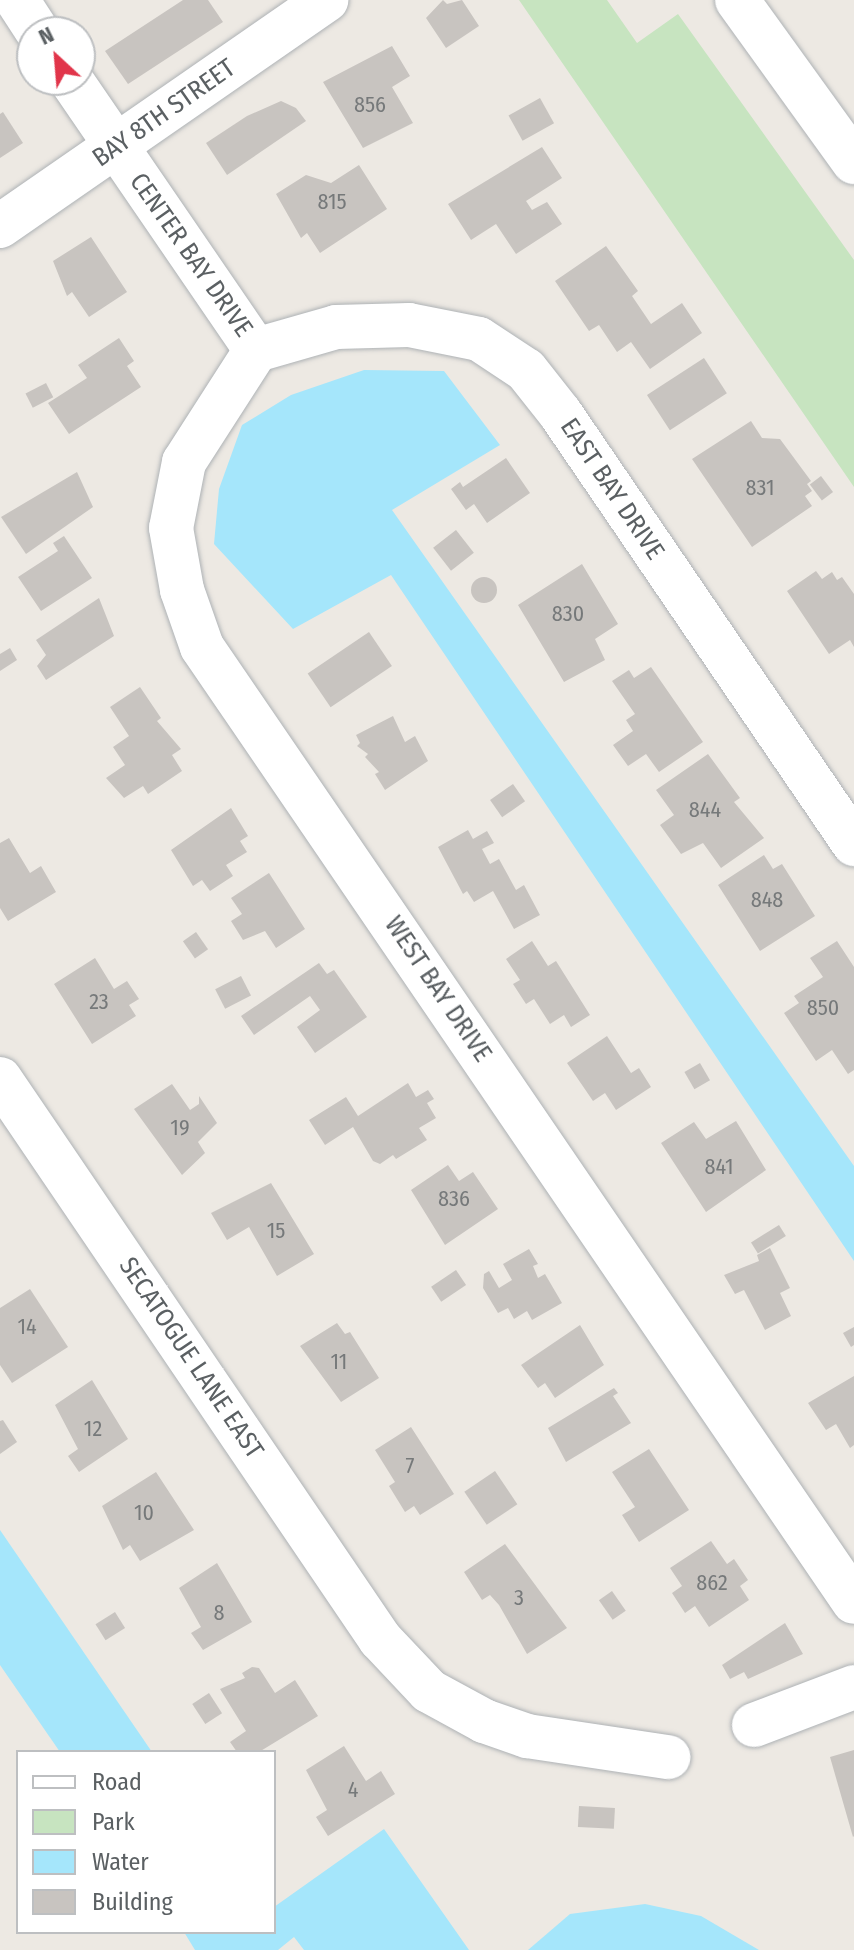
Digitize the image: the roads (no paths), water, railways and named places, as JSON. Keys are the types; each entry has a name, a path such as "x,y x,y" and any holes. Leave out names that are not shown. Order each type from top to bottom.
{"street":[{"name":"BAY 8TH STREET","path":"0,226 326,0"},
{"path":"737,0 854,162"},
{"name":"CENTER BAY DRIVE","path":"82,96 256,350"},
{"name":"EAST BAY DRIVE","path":"256,350 336,327 409,325 479,339 526,370 560,413 854,844"},
{"name":"WEST BAY DRIVE","path":"256,350 184,462 171,528 182,590 202,647 854,1602"},
{"name":"SECATOGUE LANE EAST","path":"0,1079 380,1639 429,1691 484,1721 587,1749 668,1757"},
{"path":"754,1725 854,1687"}],"water":[{"path":"364,370 444,371 500,445 392,510 854,1166 854,1261 391,575 293,629 214,544 219,489 242,425 291,395"},
{"path":"0,1530 151,1750 59,1750 0,1665"},
{"path":"384,1829 469,1950 304,1950 294,1937 278,1950 195,1950 185,1934 276,1934 276,1906"},
{"path":"645,1904 701,1916 759,1950 528,1950 570,1914"}]}
